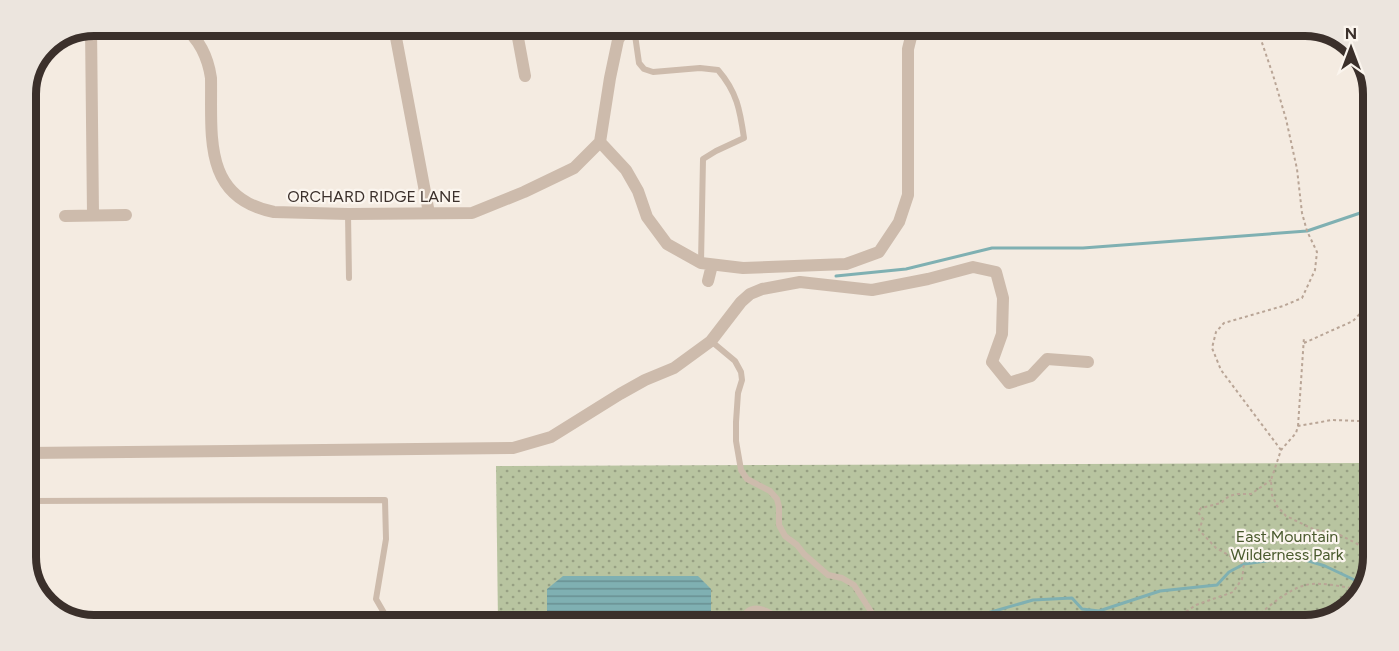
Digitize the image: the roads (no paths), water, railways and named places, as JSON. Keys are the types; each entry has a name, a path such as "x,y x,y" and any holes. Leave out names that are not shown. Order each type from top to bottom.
{"street":[{"path":"91,36 93,215"},
{"name":"ORCHARD RIDGE LANE","path":"192,36 203,50 210,69 212,150 218,170 229,187 243,200 266,210 348,214 472,213 574,168 600,142"},
{"path":"395,36 429,213"},
{"path":"518,36 525,76"},
{"path":"620,36 610,78 600,142 626,170 638,190 647,217 667,244 707,264 743,268 846,264 879,252 899,222 908,195 908,49 911,36"},
{"path":"65,216 126,215"},
{"path":"707,264 708,281"},
{"path":"36,453 513,448 551,437 620,394 674,368 711,341 741,302 750,294 762,289 800,282 872,290 973,267 996,272 1003,298 1002,334 992,362 1009,383 1031,376 1047,359 1088,362"}],"lane":[{"path":"635,36 639,63 644,69 652,72 700,68 718,70 728,82 740,110 744,138 703,159 707,264"},
{"path":"348,214 349,278"},
{"path":"711,341 735,361 741,372 736,441 741,470 747,479 770,492 777,499 779,525 785,536 828,575 842,578 855,585 873,615"},
{"path":"36,501 385,500 386,539 376,599 385,615"},
{"path":"743,615 749,610 761,609 775,615"}],"water":[{"path":"563,576 698,576 711,589 711,615 547,615 547,589"}],"waterway":[{"path":"836,276 906,269 992,248 1083,248 1307,231 1363,212"},
{"path":"983,615 1033,600 1072,598 1082,609 1099,611 1160,591 1217,585 1229,572 1244,564 1296,557 1325,566 1358,581"}],"park label":[{"name":"East Mountain Wilderness Park","path":"1287,545"}]}
